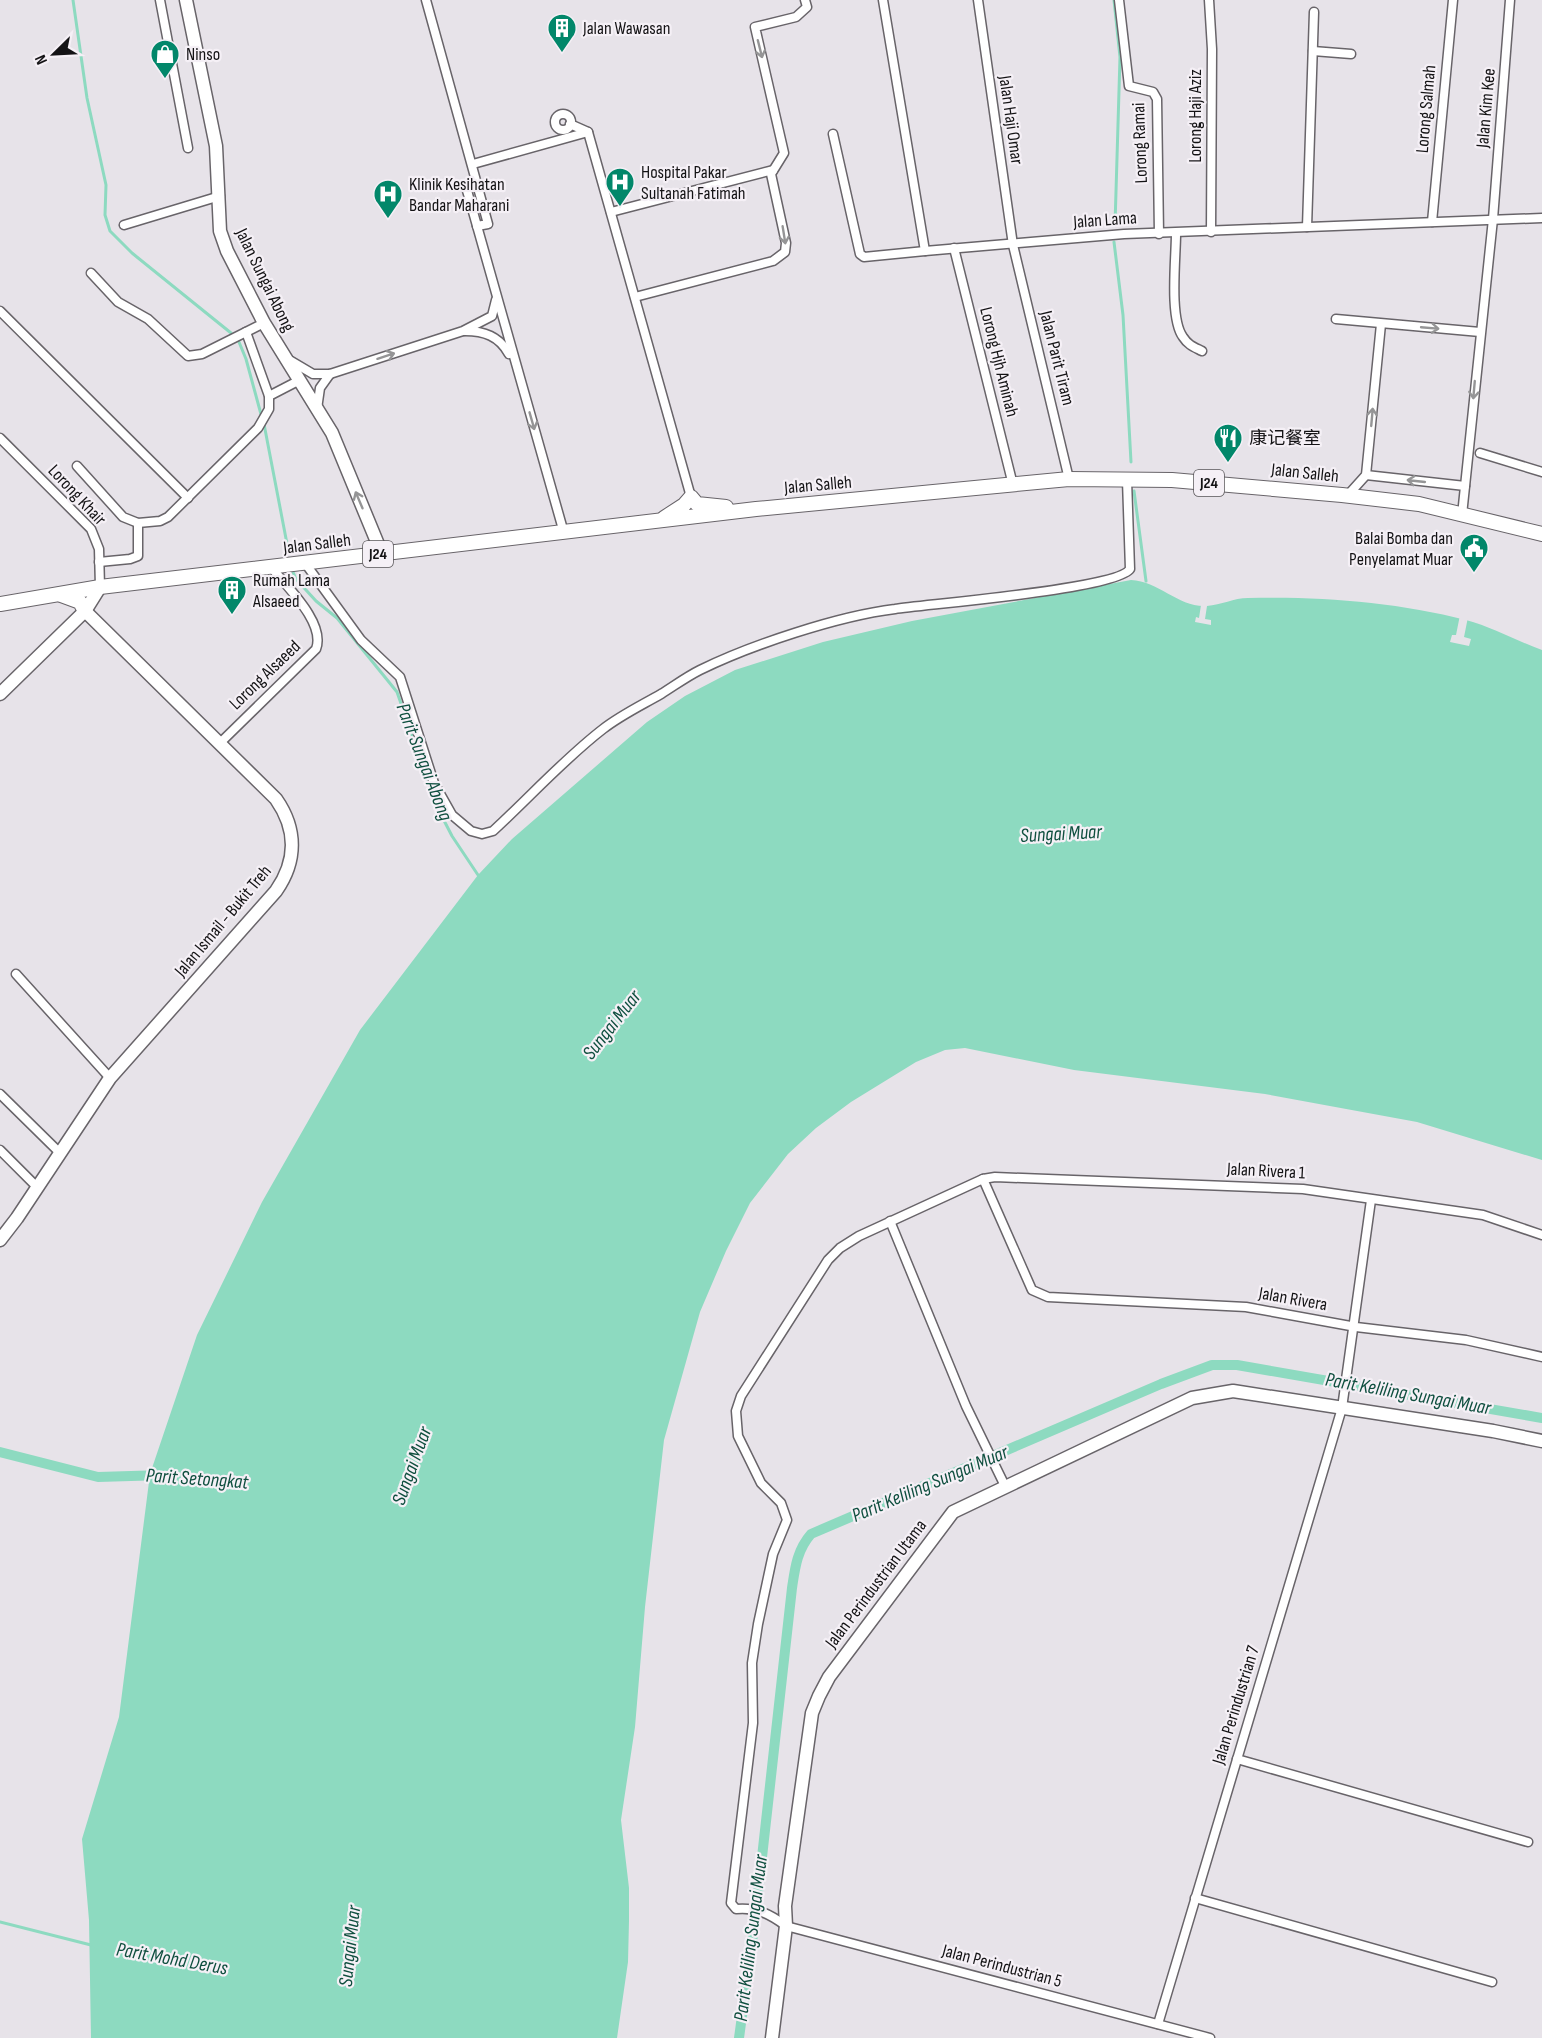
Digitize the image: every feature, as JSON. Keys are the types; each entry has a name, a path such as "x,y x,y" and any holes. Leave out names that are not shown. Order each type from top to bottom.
{"main road":[{"name":"Jalan Salleh","path":"100,587 747,510 1069,479 1265,487 1348,495 1419,504 1541,532"},
{"path":"657,522 683,506 691,497 698,504 747,510"},
{"name":"J24","path":"0,604 100,587"},
{"path":"58,594 80,602 85,611"}],"street":[{"path":"160,0 188,148"},
{"name":"Jalan Sungai Abong","path":"186,0 216,146 220,231 239,276 264,323 335,439 382,554"},
{"path":"426,0 479,184 488,224 477,226"},
{"path":"634,297 782,257 786,243 771,179 773,170 784,153 755,27 801,14 807,7 806,0"},
{"path":"883,0 924,251"},
{"name":"Jalan Haji Omar","path":"978,0 1013,244"},
{"name":"Lorong Ramai","path":"1119,0 1129,86 1153,92 1157,99 1159,234"},
{"name":"Lorong Haji Aziz","path":"1209,0 1212,49 1211,232"},
{"name":"Lorong Salmah","path":"1432,222 1453,0"},
{"name":"Jalan Kim Kee","path":"1462,515 1493,219 1510,0"},
{"path":"1307,227 1314,12"},
{"path":"1313,51 1351,54"},
{"path":"558,115 568,116 570,124 564,134 555,124 558,115"},
{"path":"570,124 583,127 588,132 691,497"},
{"path":"473,164 564,134 588,132"},
{"name":"Jalan Lama","path":"833,134 860,254 864,257 1124,234 1176,234 1542,218"},
{"path":"611,212 773,170"},
{"path":"479,184 466,187 564,533"},
{"path":"124,225 220,196"},
{"path":"1176,234 1176,322 1183,338 1190,345 1202,351"},
{"name":"Jalan Parit Tiram","path":"1013,244 1069,479"},
{"name":"Lorong Hjh Aminah","path":"954,248 1013,485"},
{"path":"91,273 118,302 148,319 188,356 202,354 264,323"},
{"path":"282,354 302,370 313,374 330,374 463,331 492,316 496,293"},
{"path":"0,311 188,498"},
{"path":"1336,319 1480,332"},
{"path":"1348,495 1366,475 1381,324"},
{"path":"463,331 481,331 491,335 508,350 515,365"},
{"path":"77,466 123,517 138,523 164,519 258,428 267,415 269,396 246,332"},
{"path":"317,411 318,395 330,374"},
{"path":"269,396 298,381"},
{"name":"Lorong Khair","path":"0,438 91,529 96,538 100,587"},
{"path":"1480,453 1542,472"},
{"path":"1366,475 1465,486"},
{"path":"305,563 361,640 400,677 434,783 452,815 463,826 482,834 493,831 590,740 615,720 698,671 730,656 797,634 884,610 970,601 1095,583 1124,576 1130,569 1127,480"},
{"path":"99,562 130,560 138,556 138,523"},
{"name":"Lorong Alsaeed","path":"220,743 316,649 319,642 314,621 270,567"},
{"path":"0,694 85,611 100,587"},
{"name":"Jalan Ismail - Bukit Treh","path":"0,1240 110,1078 276,891 291,861 292,834 285,811 276,798 85,611"},
{"path":"16,974 110,1078"},
{"path":"0,1094 60,1152"},
{"path":"0,1150 37,1187"},
{"name":"Jalan Rivera 1","path":"982,1179 995,1177 1303,1189 1483,1215 1542,1235"},
{"path":"982,1179 890,1221 987,1451 1005,1486"},
{"name":"Jalan Rivera","path":"982,1179 1032,1290 1048,1298 1246,1307 1356,1327 1466,1340 1542,1357"},
{"name":"Jalan Perindustrian 7","path":"1158,2024 1342,1408 1356,1327 1371,1200"},
{"name":"Jalan Perindustrian 5","path":"890,1221 859,1236 840,1248 828,1260 741,1396 736,1411 738,1437 761,1483 781,1503 787,1520 773,1554 752,1663 753,1723 730,1895 731,1903 736,1909 749,1908 763,1911 786,1926 1210,2038"},
{"name":"Jalan Perindustrian Utama","path":"772,2038 786,1926 786,1895 812,1713 819,1696 875,1615 953,1512 1192,1398 1233,1391 1493,1431 1542,1441"},
{"path":"1237,1759 1528,1842"},
{"path":"1195,1899 1492,1982"}],"water":[{"name":"Sungai Muar","path":"1131,580 1141,581 1187,603 1197,605 1207,606 1243,598 1330,599 1413,609 1476,623 1542,650 1542,1160 1417,1122 1265,1094 1074,1070 965,1048 945,1050 916,1062 851,1102 816,1128 788,1154 750,1203 726,1251 700,1312 664,1440 645,1607 635,1727 621,1820 629,1888 629,1921 628,1962 617,2038 91,2038 89,1920 82,1839 119,1717 150,1474 197,1335 262,1202 360,1030 478,875 512,839 647,722 685,696 735,670 823,642 912,621"}],"pier":[{"path":"1201,605 1207,606 1205,619 1211,620 1211,625 1195,622 1196,617 1199,618"},
{"path":"1460,615 1468,617 1464,637 1471,639 1469,646 1450,642 1452,635 1456,635"}],"waterway":[{"path":"73,0 87,98 106,185 105,215 110,231 132,253 231,333"},
{"path":"1114,0 1120,57 1115,225"},
{"path":"1114,242 1123,315 1131,462"},
{"path":"239,342 262,418"},
{"path":"264,424 288,549"},
{"path":"1134,491 1146,581"},
{"name":"Parit Sungai Abong","path":"293,572 296,579 316,601 337,618 397,692 437,807 452,836 478,875"},
{"name":"Parit Keliling Sungai Muar","path":"739,2038 755,1920 792,1588 800,1553 811,1534 1161,1384 1212,1365 1237,1365 1542,1418"},
{"name":"Parit Setongkat","path":"0,1452 98,1477 164,1475"},
{"name":"Parit Mohd Derus","path":"0,1922 91,1945"}],"place":[{"name":"Jalan Wawasan","path":"562,54"},
{"name":"Ninso","path":"165,80"},
{"name":"Hospital Pakar Sultanah Fatimah","path":"620,208"},
{"name":"Klinik Kesihatan Bandar Maharani","path":"388,220"},
{"name":"康记餐室","path":"1228,464"},
{"name":"Balai Bomba dan Penyelamat Muar","path":"1474,574"},
{"name":"Rumah Lama Alsaeed","path":"232,616"}]}
